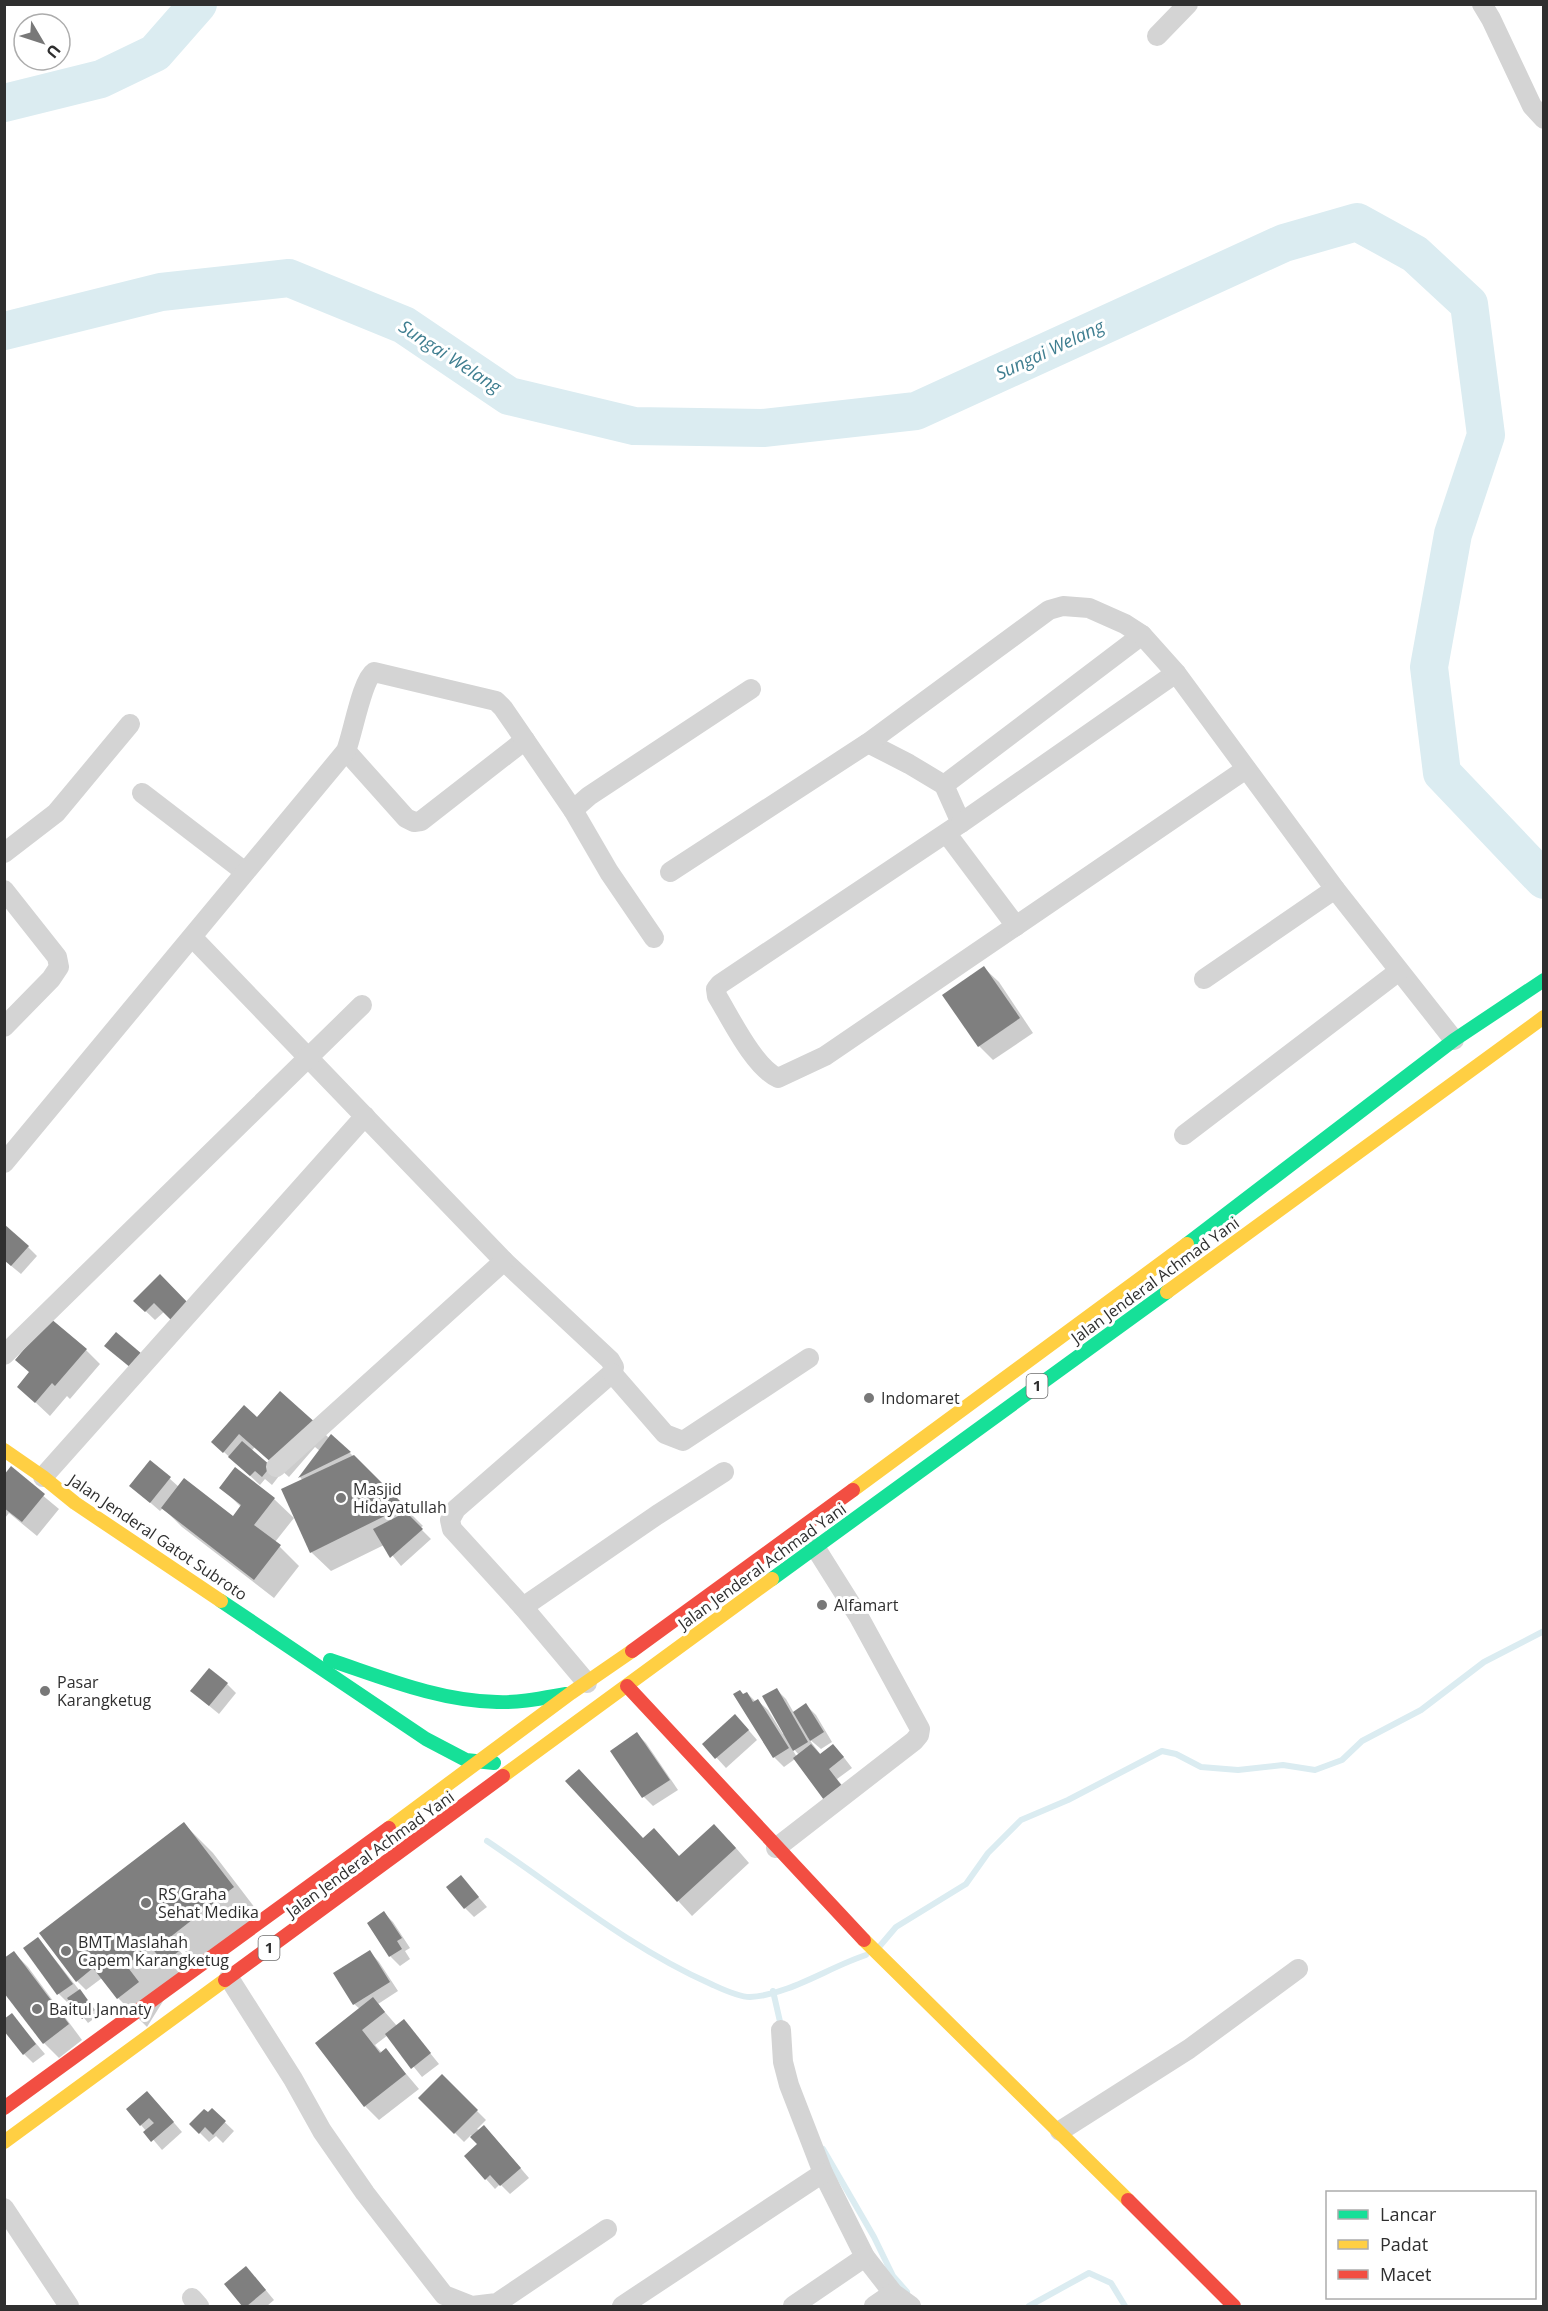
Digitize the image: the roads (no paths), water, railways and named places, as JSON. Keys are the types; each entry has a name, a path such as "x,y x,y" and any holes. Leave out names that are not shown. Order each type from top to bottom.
{"main road":[{"name":"Jalan Jenderal Achmad Yani","path":"4,2108 678,1618 1186,1244 1454,1040 1544,980"},
{"name":"Jalan Jenderal Achmad Yani","path":"4,2142 815,1547 1542,1018"},
{"name":"Jalan Jenderal Gatot Subroto","path":"4,1450 75,1503 426,1739 460,1759 478,1764"},
{"name":"Jalan Jenderal Gatot Subroto","path":"294,1649 434,1694 496,1702 534,1700 579,1688"},
{"path":"627,1686 884,1961 1060,2131 1234,2307"},
{"path":"478,1764 502,1763 534,1754"}],"street":[{"path":"1157,36 1188,4"},
{"path":"1482,4 1532,106 1544,119"},
{"path":"670,872 868,743 1049,610 1063,606 1089,608 1125,624 1142,635 1176,673 1335,889 1454,1040"},
{"path":"944,785 1142,635"},
{"path":"4,1163 346,751 366,681 374,672 495,701 504,708 573,810 609,872 654,938"},
{"path":"1176,673 954,829 720,984 717,988 717,996 756,1058 769,1073 778,1078 825,1056 1246,769"},
{"path":"573,810 589,796 752,689"},
{"path":"4,853 56,813 129,724"},
{"path":"346,751 406,818 414,822 421,821 525,740"},
{"path":"868,743 944,785 954,829 1016,926"},
{"path":"142,793 245,873"},
{"path":"1204,979 1335,889"},
{"path":"4,890 57,957 59,967 51,979 4,1027"},
{"path":"192,938 504,1261 610,1360 614,1367 612,1373 456,1509 450,1520 452,1529 524,1607 579,1688"},
{"path":"1184,1135 1399,971"},
{"path":"4,1355 363,1005"},
{"path":"43,1477 365,1116"},
{"path":"276,1467 504,1261"},
{"path":"612,1373 665,1434 683,1441 809,1358"},
{"path":"524,1607 657,1515 724,1472"},
{"path":"776,1848 914,1741 920,1729 859,1617 815,1547"},
{"path":"1060,2131 1189,2049 1298,1969"},
{"path":"229,1978 293,2079 322,2131 365,2193 444,2295 472,2306 496,2303 608,2229"},
{"path":"781,2030 783,2062 789,2085 823,2173 865,2257 893,2293 910,2307"},
{"path":"622,2307 823,2173"},
{"path":"4,2208 69,2307"},
{"path":"793,2307 865,2257"},
{"path":"874,2307 893,2293"}],"waterway":[{"name":"Sungai Welang","path":"4,103 101,79 155,53 198,4"},
{"name":"Sungai Welang","path":"4,331 161,292 289,278 404,325 509,396 634,426 763,428 916,411 1284,243 1357,222 1415,254 1469,304 1486,435 1453,534 1429,667 1442,773 1544,880"},
{"path":"879,1947 896,1927 966,1884 988,1853 1021,1820 1068,1800 1162,1751 1176,1754 1201,1767 1238,1770 1283,1765 1315,1770 1342,1760 1362,1741 1421,1710 1484,1662 1544,1631"},
{"path":"487,1841 624,1936 681,1970 735,1994 750,1997 779,1991 866,1955"},
{"path":"773,1991 781,2026"},
{"path":"823,2149 874,2237 893,2276 907,2292"},
{"path":"1029,2306 1089,2273 1111,2283 1125,2306"}],"place":[{"name":"Indomaret","path":"869,1398"},
{"name":"Masjid Hidayatullah","path":"341,1498"},
{"name":"Alfamart","path":"822,1605"},
{"name":"Pasar Karangketug","path":"45,1691"},
{"name":"RS Graha Sehat Medika","path":"146,1903"},
{"name":"BMT Maslahah Capem Karangketug","path":"66,1951"},
{"name":"Baitul Jannaty","path":"37,2009"}]}
